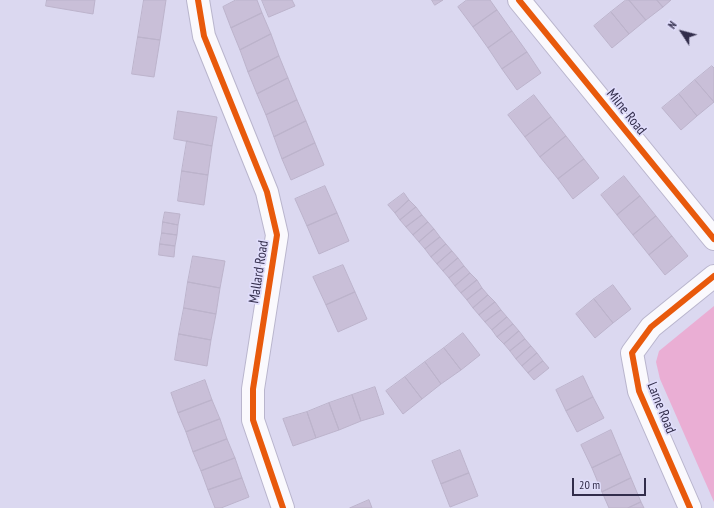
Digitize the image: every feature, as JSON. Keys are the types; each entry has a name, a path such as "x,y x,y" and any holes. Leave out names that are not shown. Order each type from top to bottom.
{"street":[{"name":"Mallard Road","path":"198,0 204,36 267,192 277,235 253,390 253,420 283,508"},
{"name":"Milne Road","path":"519,0 714,239"},
{"name":"Larne Road","path":"690,508 639,391 632,353 651,327 714,276"}],"shaded area":[{"path":"714,306 714,502 660,379 656,362 659,351"}],"building":[{"path":"47,0 95,0 93,14 46,6"},
{"path":"144,0 166,0 160,40 138,37"},
{"path":"236,0 257,0 262,13 231,28 223,7"},
{"path":"262,0 292,0 295,6 269,17"},
{"path":"432,0 443,0 435,5"},
{"path":"467,0 490,0 497,10 473,27 458,7"},
{"path":"626,0 629,0 646,20 629,34 611,12"},
{"path":"629,0 657,0 663,7 646,20"},
{"path":"657,0 671,0 663,7"},
{"path":"497,10 512,31 488,48 473,27"},
{"path":"611,12 629,34 612,48 594,26"},
{"path":"262,13 271,34 240,50 231,28"},
{"path":"512,31 527,52 502,69 488,48"},
{"path":"271,34 279,56 248,72 240,50"},
{"path":"138,37 160,40 154,77 132,74"},
{"path":"527,52 541,73 517,90 502,69"},
{"path":"279,56 288,78 257,94 248,72"},
{"path":"712,66 714,68 714,102 695,80"},
{"path":"288,78 297,100 266,115 257,94"},
{"path":"695,80 714,102 697,116 679,94"},
{"path":"679,94 697,116 681,130 662,108"},
{"path":"534,95 551,117 525,137 508,115"},
{"path":"297,100 306,121 274,137 266,115"},
{"path":"178,111 217,117 212,146 174,139"},
{"path":"551,117 566,136 540,157 525,137"},
{"path":"306,121 315,143 282,159 274,137"},
{"path":"566,136 584,159 558,179 540,157"},
{"path":"187,141 212,146 208,175 182,171"},
{"path":"315,143 324,165 291,180 282,159"},
{"path":"584,159 599,178 573,199 558,179"},
{"path":"182,171 208,175 204,205 178,201"},
{"path":"624,176 640,196 617,215 601,195"},
{"path":"325,186 337,213 307,226 295,199"},
{"path":"404,193 409,200 395,213 388,205"},
{"path":"640,196 656,216 633,235 617,215"},
{"path":"409,200 416,207 400,220 395,213"},
{"path":"416,207 422,215 406,227 400,220"},
{"path":"165,212 180,214 178,225 163,222"},
{"path":"337,213 349,241 319,254 307,226"},
{"path":"422,215 428,222 413,235 406,227"},
{"path":"656,216 672,236 649,255 633,235"},
{"path":"163,222 178,225 177,235 162,233"},
{"path":"428,222 434,229 419,242 413,235"},
{"path":"434,229 440,237 425,249 419,242"},
{"path":"162,233 177,235 175,246 160,244"},
{"path":"672,236 688,256 665,275 649,255"},
{"path":"440,237 446,244 431,257 425,249"},
{"path":"160,244 175,246 174,257 159,255"},
{"path":"446,244 452,251 437,264 431,257"},
{"path":"452,251 458,258 443,271 437,264"},
{"path":"193,256 225,261 220,288 188,282"},
{"path":"458,258 464,266 449,278 443,271"},
{"path":"343,265 355,292 326,305 313,277"},
{"path":"464,266 470,273 455,286 449,278"},
{"path":"470,273 477,280 461,293 455,286"},
{"path":"477,280 482,288 467,300 461,293"},
{"path":"188,282 220,288 216,314 184,308"},
{"path":"613,285 631,309 613,323 594,299"},
{"path":"482,288 488,295 473,308 467,300"},
{"path":"355,292 367,319 338,332 326,305"},
{"path":"488,295 495,302 479,315 473,308"},
{"path":"594,299 613,323 595,338 576,314"},
{"path":"495,302 501,310 485,322 479,315"},
{"path":"184,308 216,314 211,340 179,334"},
{"path":"501,310 507,317 492,330 485,322"},
{"path":"507,317 513,324 497,337 492,330"},
{"path":"513,324 519,331 504,344 497,337"},
{"path":"519,331 525,339 510,351 504,344"},
{"path":"463,333 480,355 461,370 444,348"},
{"path":"179,334 211,340 207,366 175,360"},
{"path":"525,339 531,346 516,359 510,351"},
{"path":"531,346 537,353 522,366 516,359"},
{"path":"444,348 461,370 441,384 425,362"},
{"path":"537,353 543,361 528,373 522,366"},
{"path":"543,361 549,368 534,380 528,373"},
{"path":"425,362 441,384 422,399 405,377"},
{"path":"583,376 593,397 566,411 556,390"},
{"path":"405,377 422,399 403,414 386,391"},
{"path":"205,380 212,400 178,413 171,393"},
{"path":"375,387 384,414 361,421 352,395"},
{"path":"352,395 361,421 339,430 329,403"},
{"path":"593,397 604,418 577,432 566,411"},
{"path":"212,400 220,419 186,432 178,413"},
{"path":"329,403 339,430 316,438 307,412"},
{"path":"307,412 316,438 293,446 283,419"},
{"path":"220,419 227,439 193,452 186,432"},
{"path":"611,430 621,454 592,468 581,445"},
{"path":"227,439 235,458 201,471 193,452"},
{"path":"460,450 469,473 441,484 432,461"},
{"path":"621,454 631,478 602,492 592,468"},
{"path":"235,458 242,478 208,490 201,471"},
{"path":"469,473 478,496 450,507 441,484"},
{"path":"242,478 249,497 221,508 215,508 208,490"},
{"path":"631,478 641,502 628,508 609,508 602,492"},
{"path":"369,500 372,508 350,508"},
{"path":"641,502 644,508 628,508"}],"cycle path":[{"path":"198,0 204,36 267,192 277,235 253,389 253,420 283,508"},
{"path":"519,0 714,239"},
{"path":"690,508 639,391 632,353 651,327 714,276"}]}
